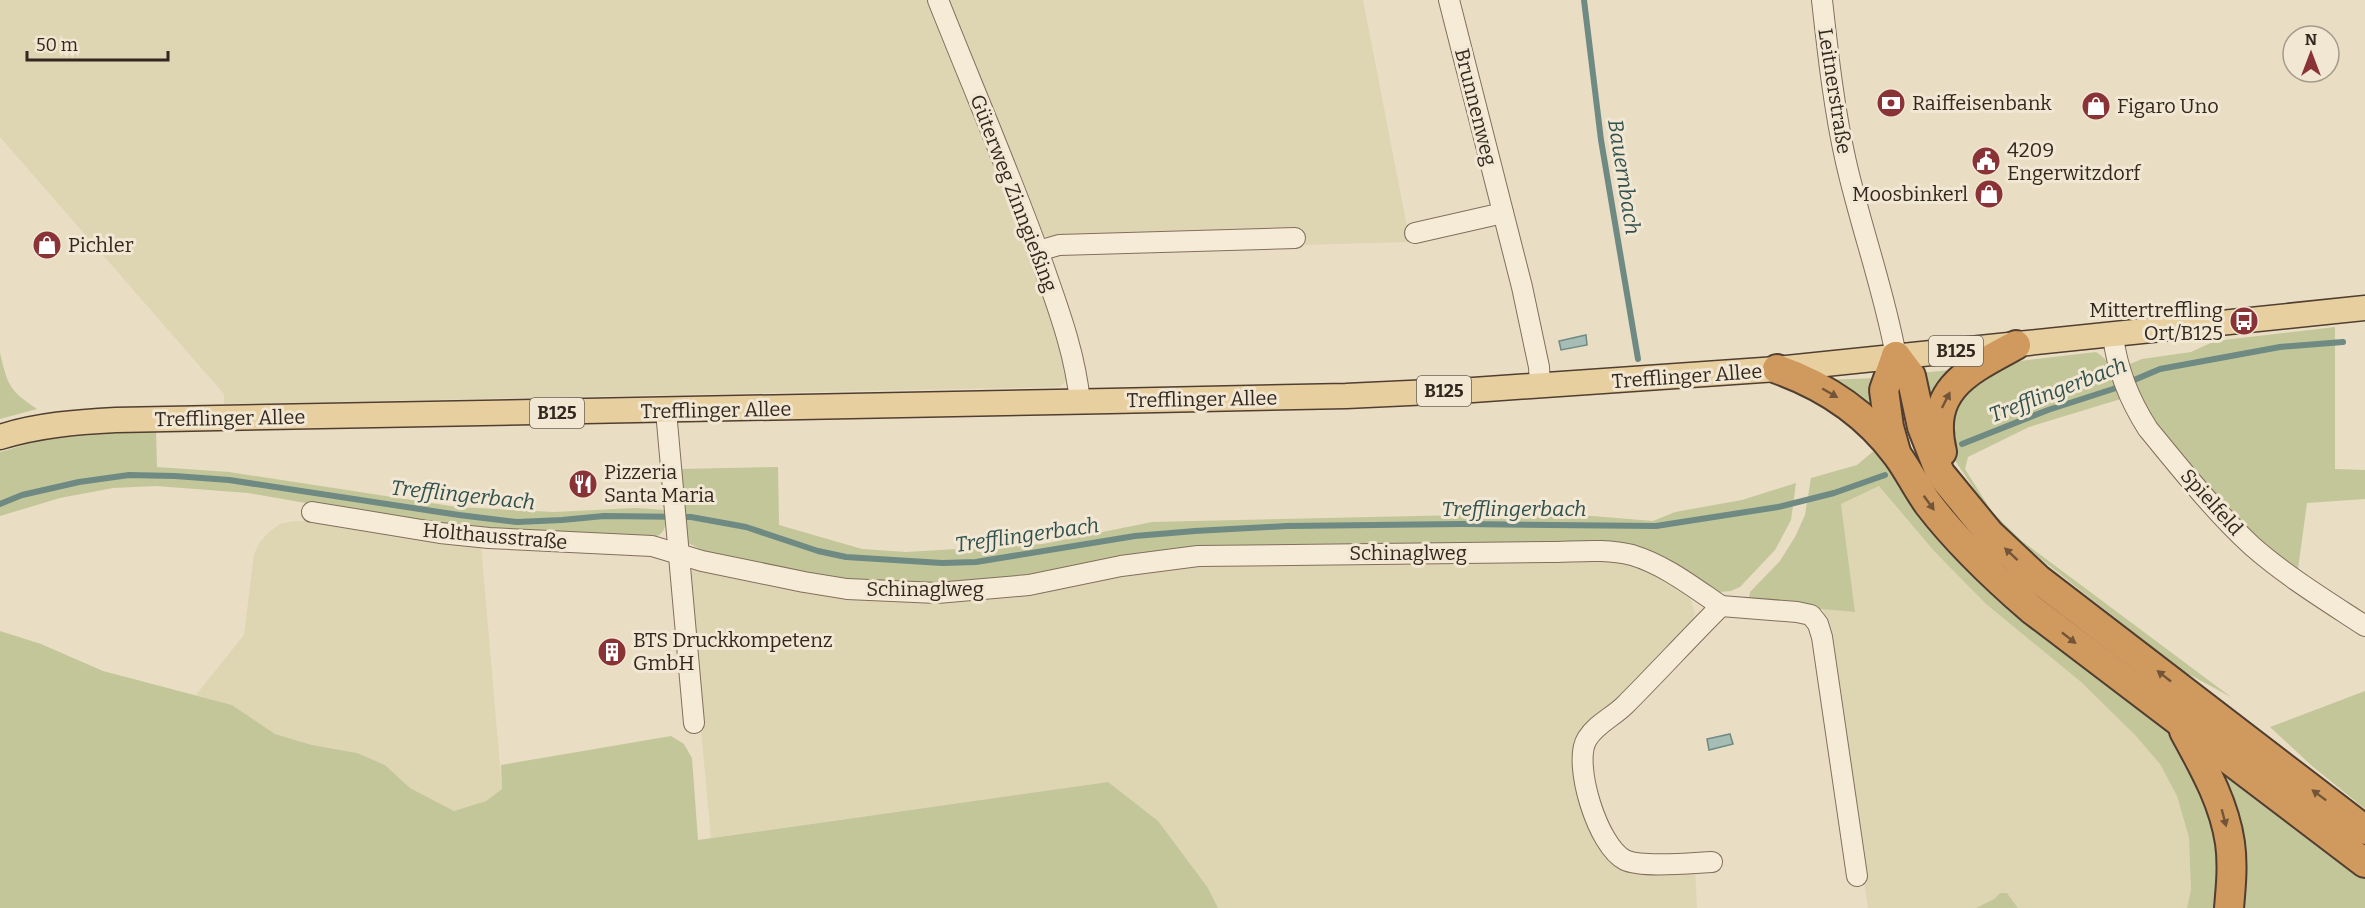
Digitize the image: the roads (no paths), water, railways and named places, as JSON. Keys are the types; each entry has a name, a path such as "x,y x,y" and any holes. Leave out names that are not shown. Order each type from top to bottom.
{"highway":[{"path":"1958,496 1945,463 1938,427 1945,398 1971,369 2016,345"},
{"path":"1896,356 1884,390 1887,417 1896,454"},
{"path":"1896,356 1911,376 1930,450 1940,473 1990,534 2038,579 2365,830"},
{"path":"1777,369 1801,377 1855,409 1896,454 1928,504 1994,577 2031,609 2365,863"},
{"path":"2179,722 2213,786 2222,812 2230,843 2232,874 2229,908"}],"main road":[{"name":"Trefflinger Allee","path":"0,437 36,428 116,420 666,411 1079,396 1346,396 1540,386 1777,369 2113,336 2365,308"}],"street":[{"name":"Güterweg Zinngießing","path":"938,0 1038,251 1070,341 1079,396"},
{"name":"Brunnenweg","path":"1449,0 1503,213 1539,368 1540,386"},
{"name":"Leitnerstraße","path":"1822,0 1831,78 1846,163 1885,300 1896,356"},
{"path":"1415,233 1503,213"},
{"path":"1038,251 1059,245 1295,238"},
{"name":"Spielfeld","path":"2113,336 2118,366 2148,429 2225,520 2254,547 2314,592 2365,626"},
{"path":"666,411 694,723"},
{"name":"Holthausstraße","path":"312,512 440,533 546,542 652,546 679,553"},
{"name":"Schinaglweg","path":"679,553 702,561 847,589 938,593 1029,585 1120,566 1198,556 1602,552 1630,555 1654,563 1721,606"},
{"path":"1712,862 1641,863 1623,859 1610,845 1599,827 1583,771 1582,753 1587,739 1601,723 1622,708 1721,606 1797,612 1811,615 1818,624 1822,637 1857,876"}],"water":[{"path":"1586,335 1587,345 1561,350 1559,341"},
{"path":"1730,734 1733,744 1709,750 1707,739"}],"waterway":[{"name":"Bauernbach","path":"1584,0 1601,140 1638,359"},
{"name":"Trefflingerbach","path":"1962,444 2048,410 2113,389 2160,369 2280,347 2343,342"},
{"name":"Trefflingerbach","path":"0,504 22,495 79,482 129,475 175,476 229,480 517,522 604,516 691,517 746,527 818,551 846,557 942,563 976,562 1135,536 1287,526 1462,524 1656,526 1778,507 1834,493 1885,475"}],"place":[{"name":"Raiffeisenbank","path":"1891,103"},
{"name":"Figaro Uno","path":"2096,106"},
{"name":"4209 Engerwitzdorf","path":"1986,161"},
{"name":"Moosbinkerl","path":"1989,194"},
{"name":"Pichler","path":"47,245"},
{"name":"Mittertreffling Ort/B125","path":"2244,321"},
{"name":"Pizzeria Santa Maria","path":"583,484"},
{"name":"BTS Druckkompetenz GmbH","path":"612,652"}]}
